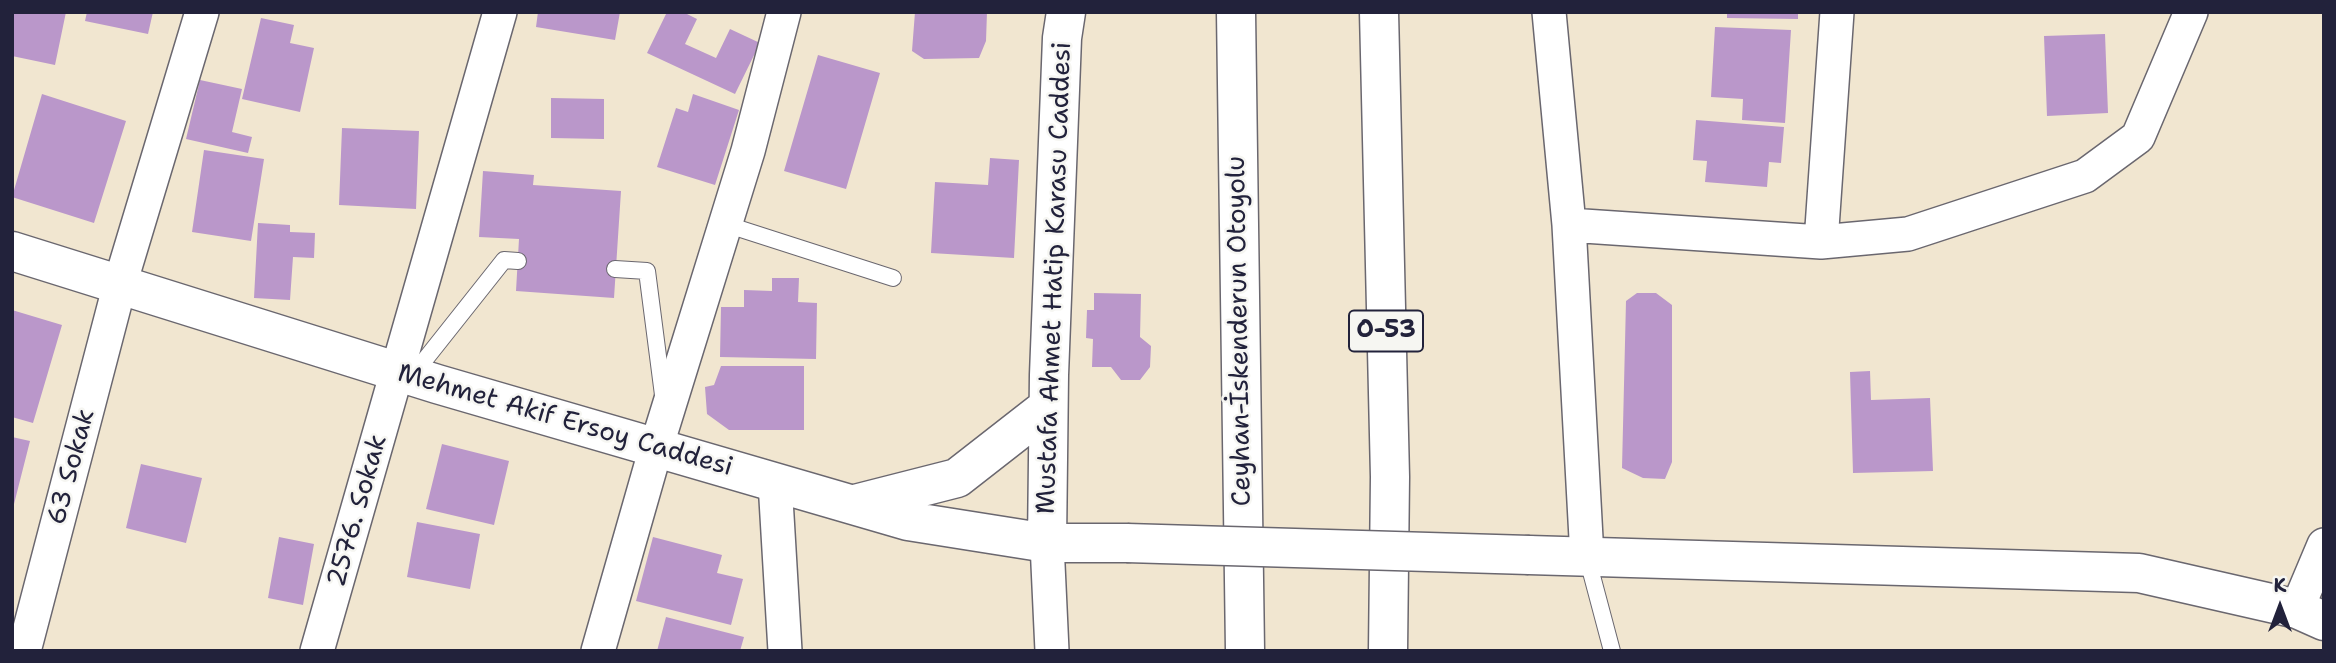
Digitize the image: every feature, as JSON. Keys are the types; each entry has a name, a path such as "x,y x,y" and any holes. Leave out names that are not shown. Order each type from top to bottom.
{"main road":[{"name":"Mustafa Ahmet Hatip Karasu Caddesi","path":"1047,543 1048,407 1062,38 1066,12"},
{"name":"Ceyhan-İskenderun Otoyolu","path":"1236,12 1245,651"},
{"name":"O-53","path":"1378,12 1390,477 1388,651"},
{"name":"Mehmet Akif Ersoy Caddesi","path":"12,251 405,374 661,431 775,482 908,521 1047,543 1127,543 2139,573 2311,615"},
{"path":"853,505 957,478 1048,407"}],"street":[{"name":"63 Sokak","path":"24,651 120,284 202,12"},
{"name":"2576. Sokak","path":"317,651 405,374 500,12"},
{"path":"598,651 661,431 725,224 784,12"},
{"path":"1549,12 1569,225 1587,557"},
{"path":"1821,242 1837,12"},
{"path":"1569,225 1821,242 1908,234 2085,177 2138,137 2191,12"},
{"path":"775,482 785,651"},
{"path":"1047,543 1052,651"},
{"path":"2311,615 2324,545"}],"lane":[{"path":"725,224 893,278"},
{"path":"405,374 504,260 518,261"},
{"path":"615,269 648,271 661,431"},
{"path":"1587,557 1612,651"}],"building":[{"path":"12,12 66,12 55,65 12,56"},
{"path":"87,12 153,12 148,34 85,21"},
{"path":"538,12 620,12 615,40 536,27"},
{"path":"667,12 683,12 697,19 685,44 716,58 730,29 760,43 735,94 647,53"},
{"path":"915,12 987,12 986,41 979,58 924,59 912,51"},
{"path":"1727,12 1798,12 1798,19 1727,18"},
{"path":"261,18 294,25 290,43 314,48 300,112 242,99"},
{"path":"1715,27 1791,30 1785,123 1742,120 1743,99 1711,97"},
{"path":"2105,34 2108,113 2047,116 2044,36"},
{"path":"818,55 880,73 846,189 784,171"},
{"path":"200,80 242,89 232,132 252,137 248,153 186,139"},
{"path":"42,94 126,121 94,223 12,197"},
{"path":"693,94 739,110 715,185 657,167 676,108 688,112"},
{"path":"551,98 604,99 604,139 551,138"},
{"path":"1696,120 1784,127 1781,163 1769,162 1767,187 1705,182 1707,161 1693,160"},
{"path":"342,128 419,131 416,209 339,205"},
{"path":"204,150 264,159 251,241 192,232"},
{"path":"990,158 1019,160 1014,258 931,253 935,182 988,185"},
{"path":"483,171 534,175 533,185 621,191 614,298 516,291 519,239 479,237"},
{"path":"258,223 290,225 290,232 315,233 314,258 293,257 290,300 254,298"},
{"path":"772,278 799,278 798,302 817,303 816,359 720,357 721,307 744,307 744,290 772,291"},
{"path":"1094,293 1141,294 1140,337 1151,346 1150,367 1140,380 1121,380 1111,367 1092,367 1093,339 1086,338 1087,310 1094,310"},
{"path":"1637,293 1656,293 1672,305 1672,462 1665,479 1643,478 1622,468 1626,301"},
{"path":"12,310 62,325 33,423 12,417"},
{"path":"721,366 804,366 804,430 729,430 707,414 705,387 714,385"},
{"path":"1870,371 1871,400 1930,398 1933,471 1853,473 1850,372"},
{"path":"12,437 30,441 13,508 12,508"},
{"path":"442,444 509,461 494,525 426,509"},
{"path":"141,464 202,478 186,543 126,528"},
{"path":"417,522 480,534 470,589 407,577"},
{"path":"279,537 314,544 303,605 268,598"},
{"path":"653,537 722,555 717,573 743,579 731,625 636,601"},
{"path":"666,617 744,637 740,651 657,651"}]}
